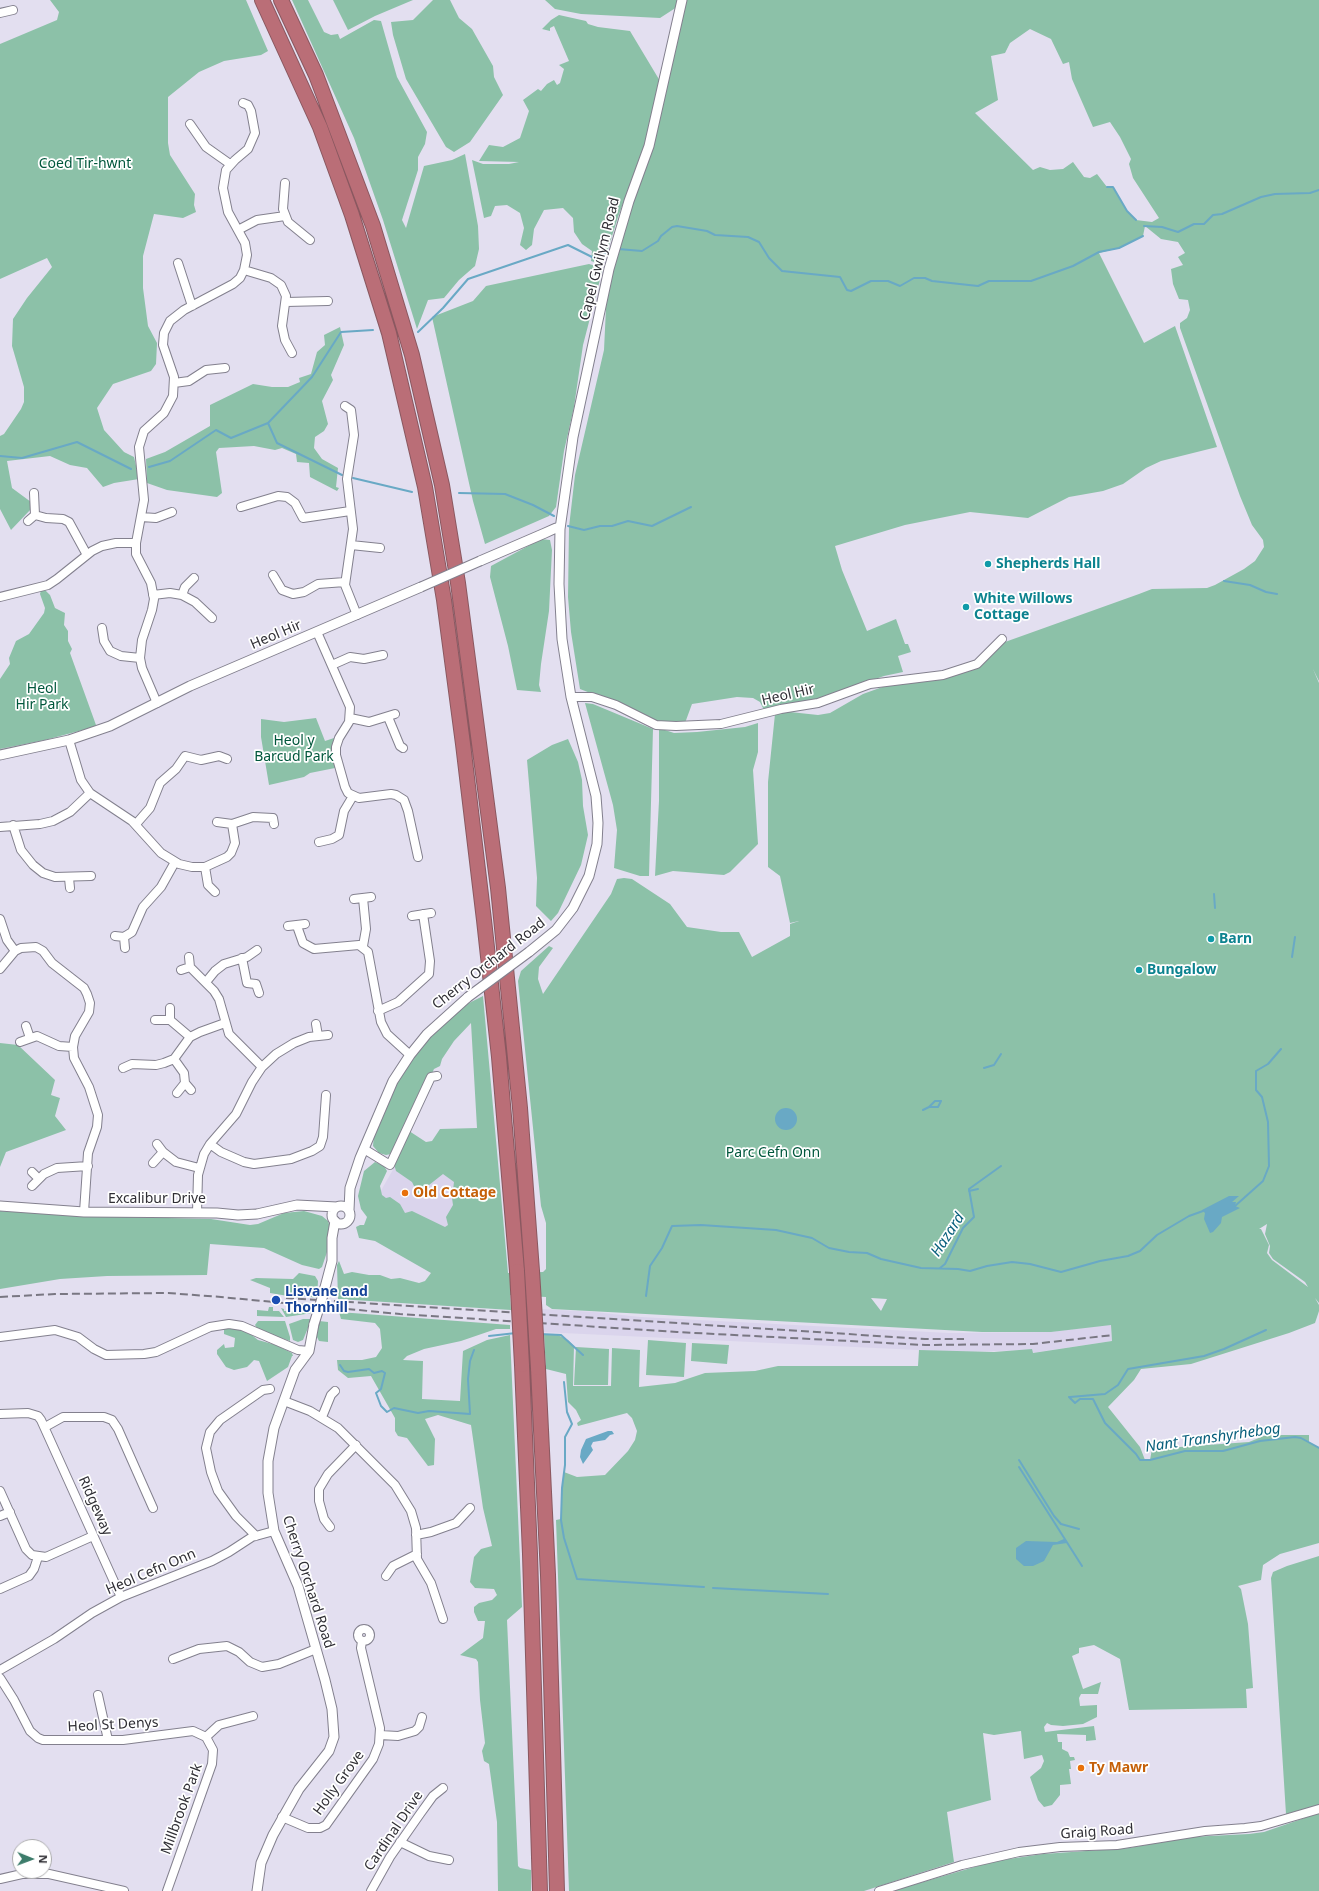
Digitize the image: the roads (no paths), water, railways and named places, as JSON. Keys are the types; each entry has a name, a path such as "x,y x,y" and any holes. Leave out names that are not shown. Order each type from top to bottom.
{"highway":[{"path":"262,0 320,128 352,215 389,333 422,473 445,608 481,890 499,1057 517,1271 531,1561 540,1891"},
{"path":"281,0 316,75 361,189 375,232 412,355 442,485 458,583 498,888 517,1077 532,1271 548,1575 557,1891"}],"street":[{"name":"Capel Gwilym Road","path":"560,529 573,436 609,269 629,201 652,136 661,88 682,0"},
{"path":"0,13 13,10"},
{"path":"157,703 142,668 140,658 142,640 153,605 153,594 148,577 137,558 136,543 144,491 138,454 140,441 146,427 160,417 169,407 173,396 174,383 172,370 163,345 164,333 174,317 234,284 240,278 244,270 247,250 246,243 228,212 224,196 224,180 230,164 248,149 255,133 251,111 248,105 243,104"},
{"path":"190,124 206,147 230,164"},
{"path":"285,183 283,209 285,216 291,226 310,240"},
{"path":"238,230 257,220 285,216"},
{"path":"178,263 192,306"},
{"path":"244,270 276,280 284,290 286,302 282,326 285,340 292,353"},
{"path":"286,302 328,301"},
{"path":"174,383 189,381 206,370 225,368"},
{"path":"345,406 351,410 354,423 353,444 347,485 353,529 345,582 357,615"},
{"path":"34,493 35,515"},
{"path":"241,508 278,496 287,498 295,503 303,518 350,510"},
{"path":"141,517 156,518 172,512"},
{"path":"28,520 35,515"},
{"path":"35,515 46,518 63,519 69,522 87,555"},
{"name":"Heol Hir","path":"0,755 69,740 110,726 222,672 544,533 555,529 560,529"},
{"name":"Cherry Orchard Road","path":"337,1221 332,1214 350,1188 386,1094 410,1055 437,1024 468,997 556,930 573,908 589,876 597,844 598,823 596,796 571,697 560,621 560,529"},
{"path":"0,597 42,587 57,579 97,549 108,545 136,543"},
{"path":"351,545 380,548"},
{"path":"273,575 282,590 293,594 304,592 318,584 345,582"},
{"path":"182,595 185,587 194,578"},
{"path":"153,594 170,593 182,595 195,602 212,618"},
{"path":"102,628 104,641 110,651 121,656 140,658"},
{"path":"317,632 349,702 350,718 337,742 336,751 346,790 353,796 363,798 391,794 401,797 408,811 418,857"},
{"name":"Heol Hir","path":"571,697 592,697 616,705 656,725 676,726 721,724 781,709 818,703 870,684 943,675 977,664 1002,639"},
{"path":"332,665 350,657 367,659 383,655"},
{"path":"350,718 369,722 392,715 400,746 403,748"},
{"path":"69,740 81,780 90,793 136,824 161,852 175,862 192,867 205,867 222,860 231,853 235,838 232,824"},
{"path":"136,824 150,808 160,783 176,769 185,756 201,760 219,756 227,759"},
{"path":"0,827 40,824 58,819 70,812 90,793"},
{"path":"319,842 332,839 339,835 344,811 353,796"},
{"path":"217,822 232,824 253,817 273,818 274,824"},
{"path":"13,825 20,850 33,865 48,876 69,878 92,876"},
{"path":"115,936 124,937 132,932 143,907 161,887 175,862"},
{"path":"205,867 208,885 215,892"},
{"path":"69,878 70,888"},
{"path":"354,899 367,897 366,929 363,946"},
{"path":"378,1011 398,1002 429,974 430,961 427,913 412,916"},
{"path":"0,919 7,940 15,951"},
{"path":"288,926 301,925 303,943 314,949 359,944 363,946 368,952 371,963 381,1022 387,1034 410,1055"},
{"path":"124,937 125,948"},
{"path":"0,969 15,951 21,948 36,947 43,951 52,963 84,988 87,994 90,1003 89,1012 75,1036 73,1047 74,1058 89,1087 98,1115 97,1127 88,1153 84,1212"},
{"path":"206,982 215,971 224,964 247,957 256,950"},
{"path":"189,957 190,968 206,982 218,999 229,1034 238,1045 262,1067"},
{"path":"242,958 247,983 256,984 259,993"},
{"path":"181,970 190,968"},
{"path":"170,1008 170,1020"},
{"path":"155,1020 170,1020 190,1037"},
{"path":"123,1068 132,1064 156,1065 174,1059 190,1037 225,1023"},
{"path":"316,1024 318,1036"},
{"path":"26,1026 30,1038"},
{"path":"20,1042 37,1036 59,1046 73,1047"},
{"path":"197,1212 199,1168 204,1154 210,1144 236,1114 252,1082 262,1067 276,1054 294,1043 309,1037 328,1036"},
{"path":"139,1056 140,1065"},
{"path":"174,1059 184,1073 185,1083 191,1090"},
{"path":"364,1149 390,1165 431,1077 437,1076"},
{"path":"177,1093 185,1083"},
{"path":"210,1144 222,1152 244,1162 254,1164 291,1159 320,1146 323,1137 326,1095"},
{"path":"317,1103 326,1104"},
{"path":"157,1144 163,1152 180,1164 199,1168"},
{"path":"320,1146 327,1150"},
{"path":"153,1163 163,1152"},
{"path":"32,1186 44,1174 57,1168 88,1166"},
{"path":"32,1172 39,1178"},
{"name":"Cherry Orchard Road","path":"337,1221 350,1218 350,1188"},
{"name":"Excalibur Drive","path":"0,1206 84,1212 197,1212 244,1215 291,1206 338,1206"},
{"name":"Excalibur Drive","path":"312,1206 327,1213 337,1221"},
{"path":"338,1206 345,1206 349,1210"},
{"name":"Cherry Orchard Road","path":"256,1891 261,1863 282,1817 299,1789 329,1750 334,1737 332,1709 298,1586 274,1531 268,1493 268,1461 272,1438 284,1401 296,1370 309,1351 314,1324 332,1261 332,1238 337,1221"},
{"path":"0,1336 55,1330 78,1337 94,1350 106,1355 144,1354 156,1352 210,1327 229,1324 242,1326 298,1350 309,1351"},
{"path":"256,1536 236,1516 218,1491 211,1472 206,1448 210,1432 220,1420 263,1390 270,1389"},
{"path":"322,1417 331,1395 335,1391"},
{"path":"284,1401 322,1417 338,1428 386,1475 401,1494 411,1511 416,1535 419,1564 435,1592 443,1619"},
{"name":"Ridgeway","path":"0,1414 33,1414 41,1420 45,1426 121,1597"},
{"path":"45,1426 63,1417 104,1417 112,1420 118,1429 153,1508"},
{"path":"330,1527 324,1519 322,1513 319,1501 320,1488 328,1474 356,1445"},
{"path":"0,1491 26,1549 38,1557 51,1555 93,1536"},
{"path":"416,1535 437,1530 456,1523 470,1508"},
{"path":"0,1516 10,1512"},
{"name":"Heol Cefn Onn","path":"0,1670 54,1639 92,1613 121,1597 212,1560 256,1536 274,1531"},
{"path":"386,1576 393,1566 417,1554"},
{"path":"0,1589 28,1576 34,1569 38,1557"},
{"name":"Holly Grove","path":"282,1817 308,1828 320,1828 326,1825 370,1766 376,1752 380,1735 380,1722 361,1648 362,1641"},
{"path":"173,1659 199,1649 227,1646 239,1652 250,1662 262,1666 279,1664 316,1649"},
{"name":"Heol St Denys","path":"0,1678 14,1700 30,1731 38,1738 108,1740 139,1739 193,1731 206,1737"},
{"path":"98,1695 108,1740"},
{"path":"206,1737 220,1724 253,1716"},
{"path":"380,1735 398,1736 415,1731 419,1727 422,1717"},
{"name":"Millbrook Park","path":"167,1891 212,1764 213,1750 206,1737"},
{"name":"Cardinal Drive","path":"371,1891 400,1842 427,1804 443,1788"},
{"name":"Graig Road","path":"879,1891 962,1865 1019,1852 1060,1847 1117,1845 1205,1830 1261,1826 1319,1809"},
{"path":"400,1842 430,1856 449,1860"},
{"path":"0,1879 22,1874 49,1874 124,1891"}],"water":[{"path":"786,1108 794,1111 797,1119 794,1127 786,1130 778,1127 775,1119 778,1111"},
{"path":"1229,1196 1239,1196 1232,1202 1236,1202 1235,1206 1240,1208 1222,1217 1221,1223 1213,1232 1210,1233 1204,1219 1205,1213 1202,1210"},
{"path":"612,1431 614,1434 610,1435 605,1440 593,1442 591,1446 593,1450 583,1464 580,1457 581,1450 586,1439"},
{"path":"1064,1539 1067,1543 1053,1545 1044,1561 1033,1566 1024,1566 1016,1559 1016,1548 1026,1541 1057,1542"}],"waterway":[{"path":"1107,187 1113,187 1127,211 1136,220"},
{"path":"1144,226 1162,227 1178,232 1194,224 1204,224 1213,215 1222,214 1261,197 1275,194 1310,193 1319,190"},
{"path":"618,249 642,251 658,241 661,236 672,227 677,226 707,231 715,235 748,237 759,242 769,258 782,271 840,277 847,290 851,291 871,281 888,281 900,286 914,278 925,278 932,281 978,286 989,281 1031,281 1073,266 1099,252 1119,248 1143,236"},
{"path":"418,332 443,308 468,279 568,245 594,258 609,252"},
{"path":"149,467 170,461 216,430 231,438 268,423 312,377 341,332 373,330"},
{"path":"268,423 277,443 342,475"},
{"path":"0,456 22,458 77,442 131,469"},
{"path":"353,478 412,492"},
{"path":"459,493 505,494 533,505 554,516"},
{"path":"568,526 584,530 600,526 612,526 628,521 652,526 691,507"},
{"path":"1224,581 1250,585 1266,592 1277,594"},
{"name":"Hazard","path":"1214,894 1215,908"},
{"path":"1292,957 1295,937"},
{"path":"1236,1205 1235,1206 1263,1181 1269,1166 1268,1122 1262,1097 1256,1090 1256,1071 1268,1064 1281,1049"},
{"name":"Hazard","path":"984,1068 994,1065 1001,1054"},
{"name":"Hazard","path":"929,1107 935,1101 941,1101"},
{"name":"Hazard","path":"923,1110 929,1107 938,1107 941,1101"},
{"name":"Hazard","path":"940,1268 945,1264 963,1228 974,1217 969,1189 1001,1166"},
{"name":"Hazard","path":"969,1191 978,1189"},
{"path":"646,1296 650,1266 662,1248 672,1226 701,1225 776,1230 812,1238 829,1248 849,1252 867,1253 881,1259 921,1268 958,1269 970,1271 987,1266 1012,1262 1030,1264 1061,1272 1100,1261 1128,1256 1140,1251 1157,1235 1189,1216 1203,1211"},
{"name":"Nant Transhyrhebog","path":"1070,1397 1105,1394 1118,1385 1128,1369 1204,1356 1224,1349 1266,1330"},
{"name":"Nant Transhyrhebog","path":"489,1336 516,1333"},
{"name":"Nant Transhyrhebog","path":"540,1334 561,1335 583,1355"},
{"name":"Nant Transhyrhebog","path":"340,1365 344,1371 348,1372 369,1369 374,1373 382,1371 385,1373 381,1389 376,1393 381,1406 387,1412 394,1408 418,1413 429,1411 470,1414 468,1379 470,1361 474,1350"},
{"path":"564,1382 567,1412 572,1424 565,1437 565,1465 562,1488 561,1520 564,1538 577,1579 704,1587"},
{"name":"Nant Transhyrhebog","path":"1069,1397 1075,1403 1080,1399 1093,1399 1105,1423 1136,1454 1140,1460 1150,1460 1185,1451 1223,1451 1260,1441 1295,1437 1301,1438 1319,1448"},
{"path":"1019,1460 1054,1516 1061,1524 1079,1529"},
{"path":"1019,1467 1082,1566"},
{"path":"713,1588 828,1594"}],"railway":[{"path":"0,1297 55,1294 168,1293 400,1314 677,1332 925,1345 1033,1344 1113,1335"},
{"path":"286,1298 925,1339 964,1339"}],"place":[{"name":"Shepherds Hall","path":"988,564"},
{"name":"White Willows Cottage","path":"966,607"},
{"name":"Barn","path":"1211,939"},
{"name":"Bungalow","path":"1139,970"},
{"name":"Old Cottage","path":"405,1193"},
{"name":"Lisvane and Thornhill","path":"276,1300"},
{"name":"Ty Mawr","path":"1081,1768"}],"park label":[{"name":"Coed Tir-hwnt","path":"85,164"},
{"name":"Heol Hir Park","path":"42,698"},
{"name":"Heol y Barcud Park","path":"294,750"},
{"name":"Parc Cefn Onn","path":"773,1153"}]}
